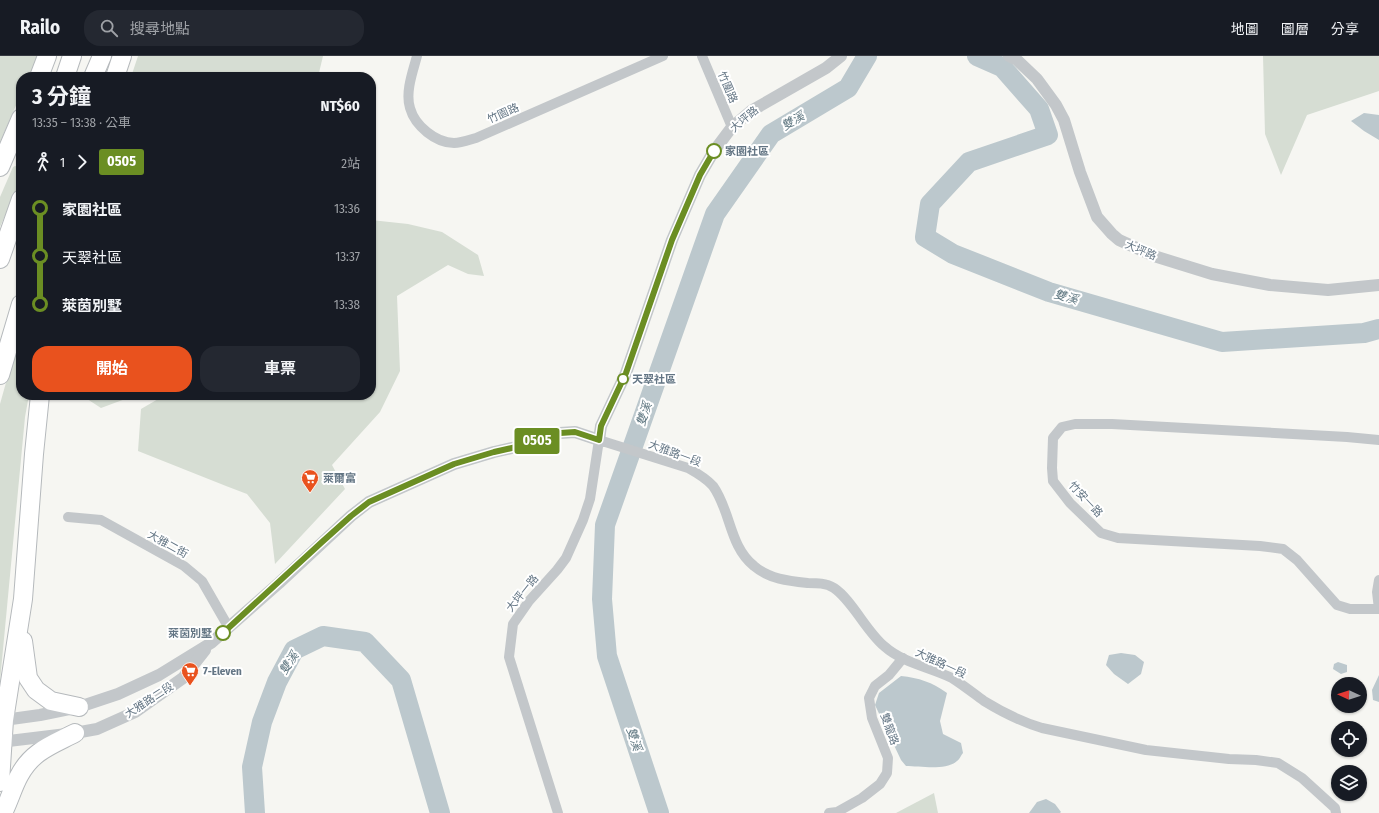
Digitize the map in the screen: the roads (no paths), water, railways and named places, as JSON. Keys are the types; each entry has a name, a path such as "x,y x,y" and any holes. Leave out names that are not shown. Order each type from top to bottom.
{"highway":[{"path":"40,72 48,56"},
{"path":"67,72 72,56"},
{"path":"95,72 102,56"},
{"path":"117,72 122,56"},
{"path":"0,168 16,130"},
{"path":"0,259 16,213"},
{"path":"0,375 16,321"},
{"path":"39,400 23,599 23,647 28,678 36,690 51,701 79,707"},
{"path":"0,782 2,719 23,599"},
{"path":"3,813 10,800 19,776 29,761 40,751 75,733"}],"street":[{"name":"竹園路","path":"417,56 409,88 410,108 419,126 440,140 454,143 476,138 663,56"},
{"name":"竹圍路","path":"702,56 732,128"},
{"name":"大坪路","path":"599,440 601,426 626,373 672,240 700,175 714,151 732,128 750,111 826,68 841,56"},
{"name":"大坪路","path":"1009,56 1017,60 1037,79 1056,105 1064,120 1080,172 1097,217 1119,240 1154,256 1212,274 1270,285 1328,290 1379,285"},
{"name":"竹安一路","path":"1379,440 1112,424 1075,424 1062,427 1053,438 1052,468 1053,481 1070,504 1101,533 1118,538 1260,546 1283,550 1297,560 1337,606 1350,609 1379,609"},
{"name":"大雅路二段","path":"2,719 40,715 79,707 118,694 159,675 211,643 351,516 369,502 454,464 494,452 529,444 560,433 575,432 599,440"},
{"name":"大雅路一段","path":"599,440 688,468 701,476 712,485 720,497 737,544 744,556 754,566 766,574 780,579 822,584 834,588 844,597 883,646 903,658 952,679 986,702 1029,724 1146,750 1229,759 1256,760 1278,764 1302,778 1334,808 1336,813"},
{"name":"大坪一路","path":"558,813 509,657 510,642 513,624 534,595 558,570 572,545 590,499 599,440"},
{"name":"大雅二街","path":"68,517 101,520 184,566 202,581 229,628"},
{"path":"1379,580 1377,592 1379,609"},
{"name":"大雅路二段","path":"1,742 97,729 135,712 183,678 211,643"},
{"name":"雙龍路","path":"829,813 837,812 862,798 880,784 887,773 888,758 872,718 868,698 875,686 889,675 903,658"}],"waterway":[{"name":"雙溪","path":"659,813 607,656 602,599 605,525 715,214 771,134 848,88 867,56"},
{"name":"雙溪","path":"977,56 1002,67 1039,109 1048,135 969,162 930,204 925,237 953,254 1049,292 1222,342 1364,333 1379,329"},
{"name":"雙溪","path":"255,813 252,767 262,722 277,682 294,650 323,636 365,642 401,680 440,813"}],"place":[{"name":"家園社區","path":"714,151"},
{"name":"天翠社區","path":"623,379"},
{"name":"萊爾富","path":"310,493"},
{"name":"萊茵別墅","path":"223,633"},
{"name":"7-Eleven","path":"190,686"}]}
